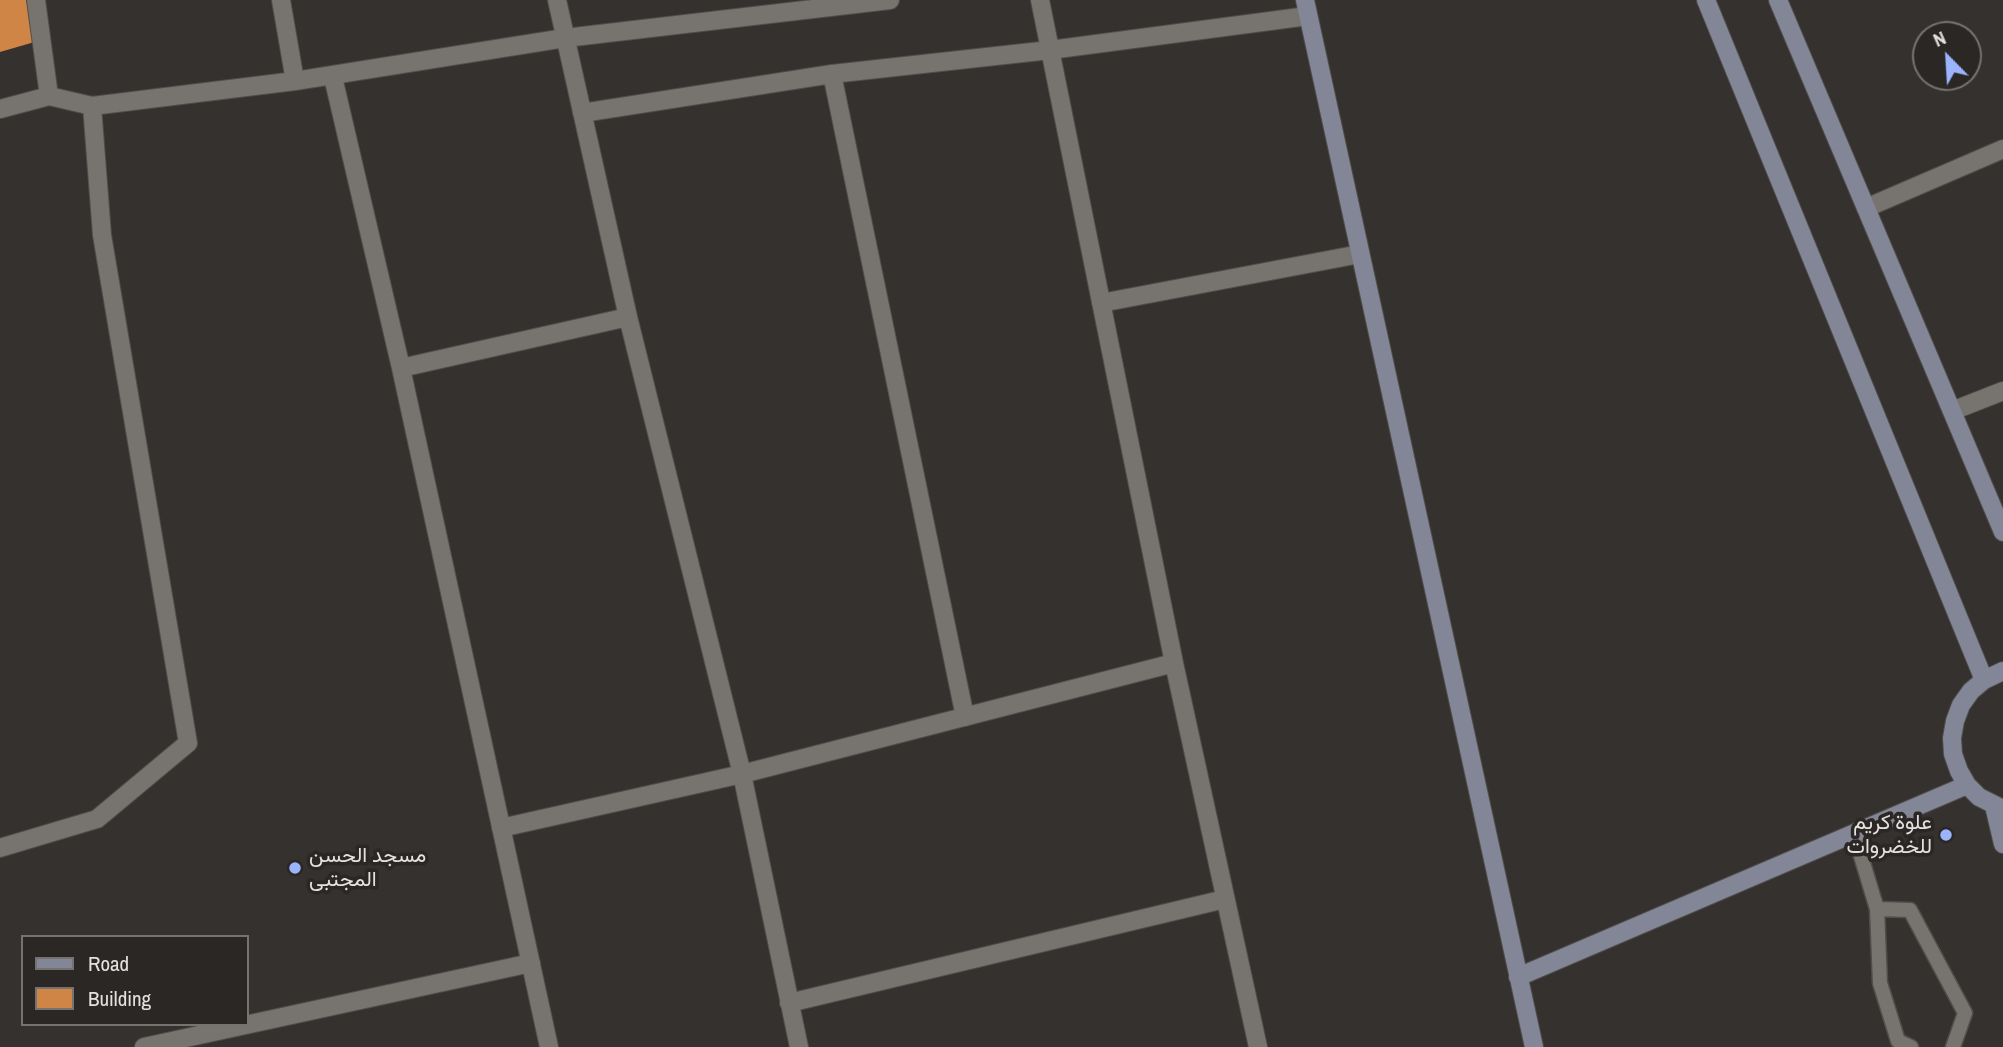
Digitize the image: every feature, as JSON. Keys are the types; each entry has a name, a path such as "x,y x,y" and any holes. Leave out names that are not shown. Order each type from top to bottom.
{"street":[{"path":"36,0 50,96"},
{"path":"281,0 295,81"},
{"path":"556,0 628,317 742,774 799,1047"},
{"path":"0,109 50,96 92,106 334,77 565,38 890,0"},
{"path":"1040,0 1174,663 1258,1047"},
{"path":"1706,0 1984,680"},
{"path":"1779,0 2003,532"},
{"path":"582,113 832,74 1050,50 1306,8 1534,1047"},
{"path":"832,74 965,717"},
{"path":"334,77 401,368 549,1047"},
{"path":"0,848 97,819 188,743 102,235 92,106"},
{"path":"1866,208 2003,149"},
{"path":"1101,303 1360,254"},
{"path":"401,368 628,317"},
{"path":"1952,411 2003,391"},
{"path":"501,828 742,774 1174,663"},
{"path":"2003,671 1984,680 1966,698 1955,721 1952,737 1953,754 1967,785 1979,797 1999,808 2003,844"},
{"path":"1518,977 1967,785"},
{"path":"789,1003 1225,899"},
{"path":"248,1024 531,963"},
{"path":"144,1047 241,1026"}],"lane":[{"path":"1854,833 1877,909 1880,983 1898,1041 1911,1047"},
{"path":"1877,909 1910,910 1965,1013 1953,1047"}],"building":[{"path":"0,0 26,0 38,41 0,52"}],"place":[{"name":"علوة كريم للخضروات","path":"1946,835"},
{"name":"مسجد الحسن المجتبى","path":"295,868"}]}
